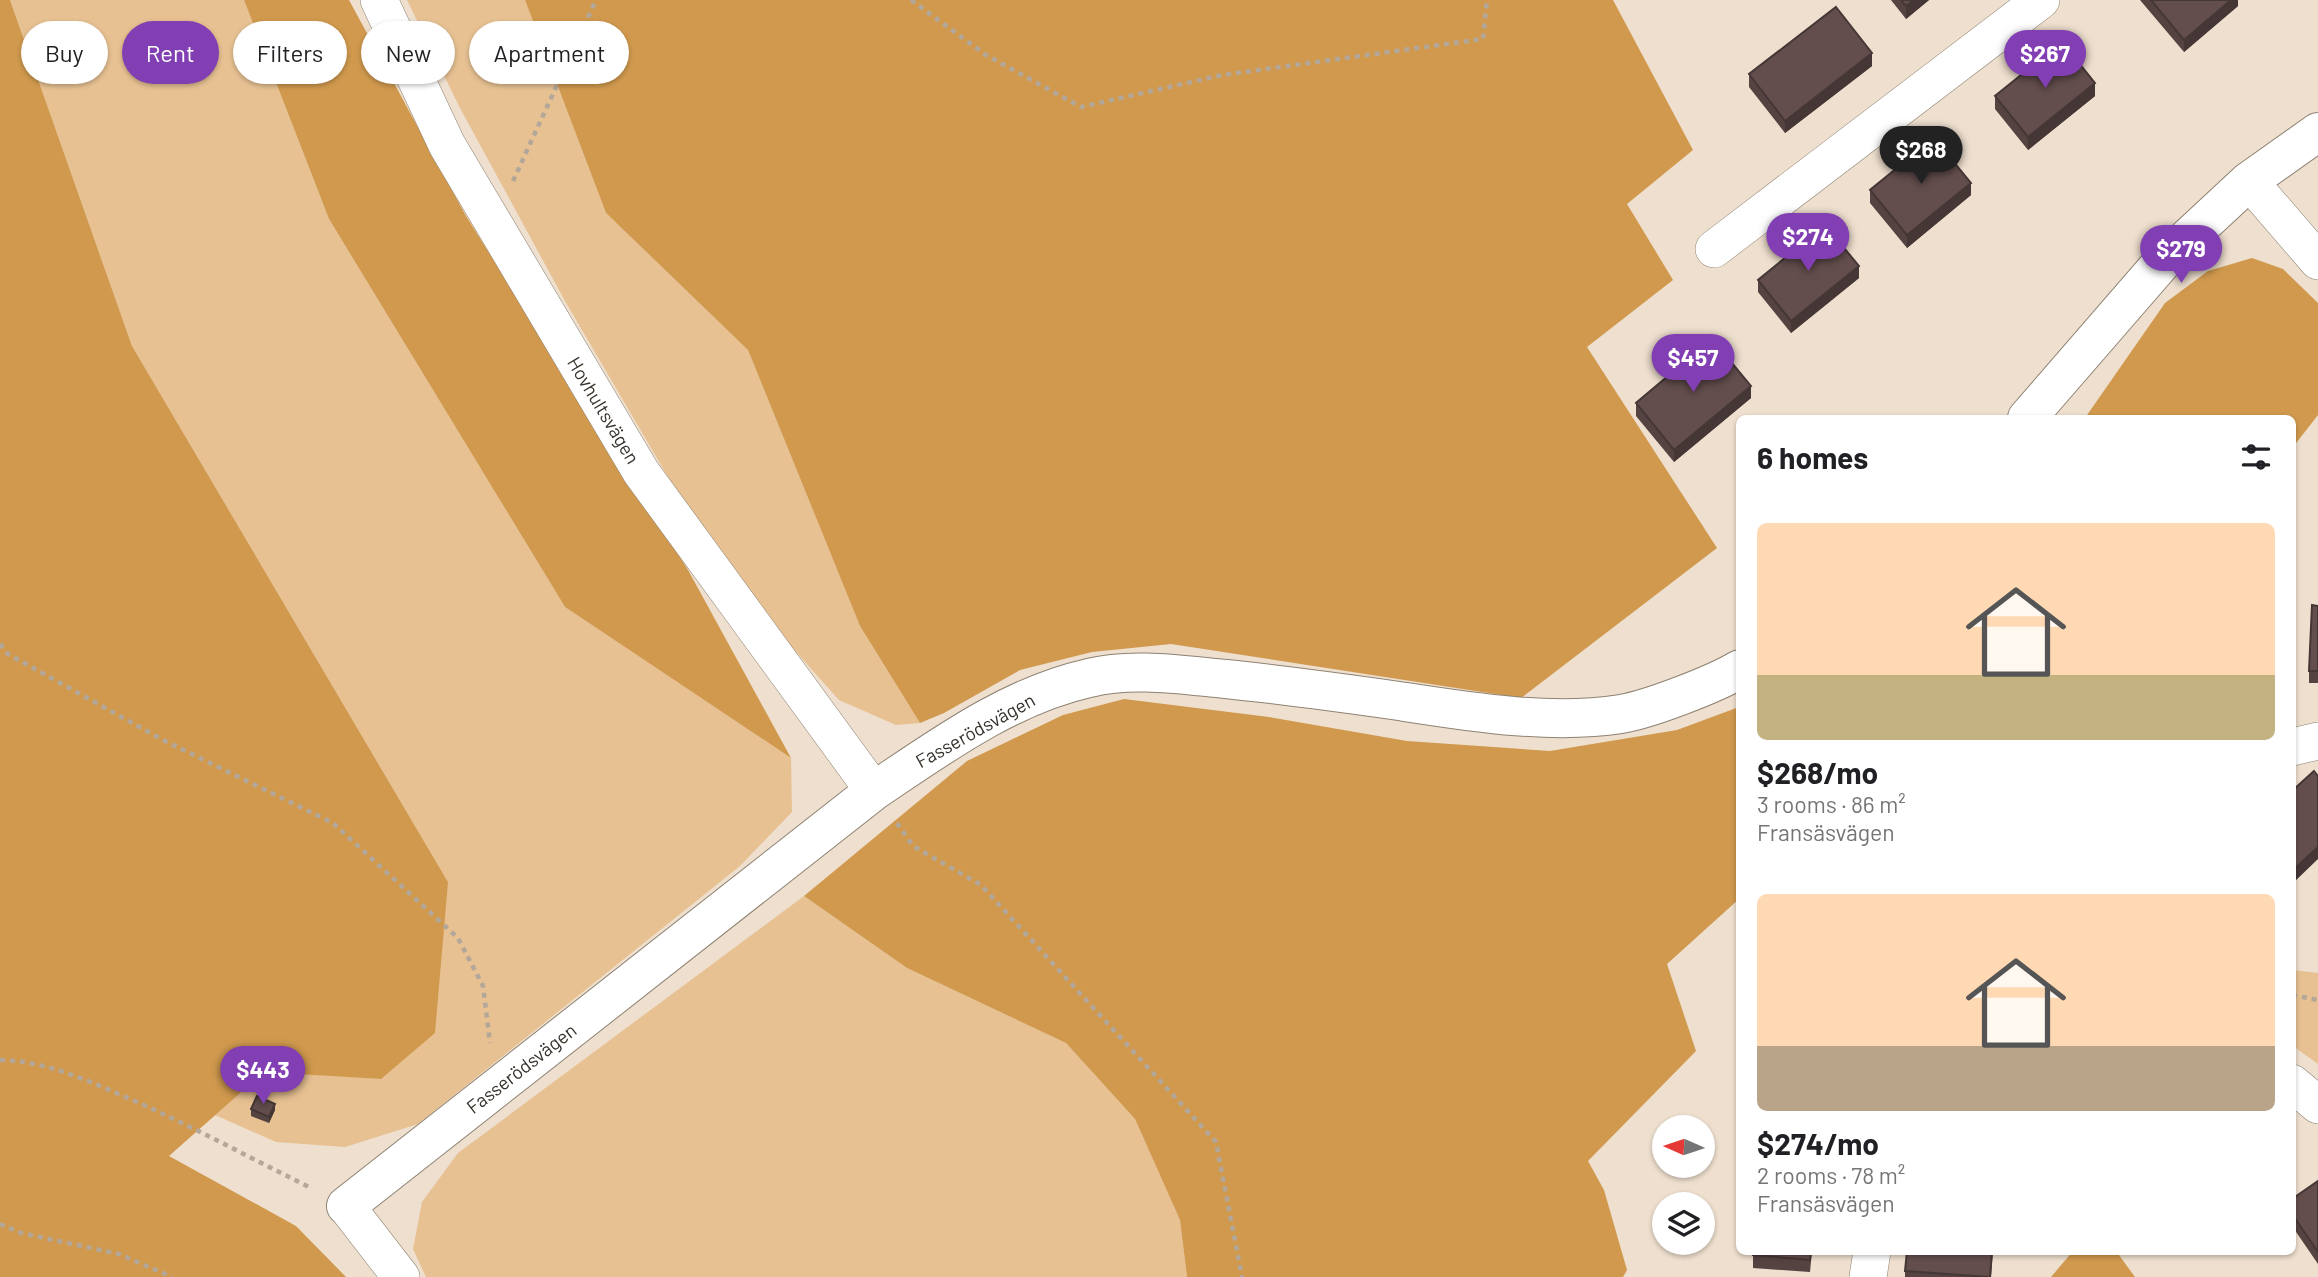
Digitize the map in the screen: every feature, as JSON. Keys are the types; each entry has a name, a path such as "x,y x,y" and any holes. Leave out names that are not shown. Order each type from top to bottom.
{"street":[{"name":"Hovhultsvägen","path":"379,0 447,145 640,472 874,791"},
{"path":"1714,249 2041,0"},
{"path":"2030,415 2164,260 2249,181 2318,132"},
{"path":"2249,181 2318,261"},
{"name":"Fasserödsvägen","path":"346,1206 874,791 956,737 1019,702 1090,677 1166,673 1534,717 1622,713 1721,680 1736,671"},
{"path":"2296,746 2318,741"},
{"path":"2296,1086 2318,1105"},
{"path":"346,1206 401,1277"},
{"path":"1868,1277 1871,1255"}],"path":[{"path":"494,223 596,0"},
{"path":"911,0 986,55 1081,107 1222,75 1483,39 1487,0"},
{"path":"0,644 8,654 163,740 333,823 458,938 483,986 496,1087"},
{"path":"874,791 913,846 981,884 1216,1142 1242,1277"},
{"path":"2296,997 2318,1000"},
{"path":"0,1060 28,1060 82,1078 188,1124 346,1206"},
{"path":"0,1224 21,1233 119,1254 172,1277"}],"shaded area":[{"path":"0,0 10,0 21,31 21,84 40,84 132,346 448,882 435,1033 381,1079 264,1072 169,1156 296,1226 346,1277 0,1277"},
{"path":"10,0 244,0 252,21 233,21 233,84 277,84 329,219 565,607 791,758 792,812 740,866 418,1124 345,1147 276,1142 215,1115 264,1071 381,1079 448,882 132,346 40,84 108,84 108,21 21,21 21,31"},
{"path":"244,0 349,0 361,22 361,84 394,84 466,216 688,570 791,758 565,607 329,219 277,84 347,84 347,21 252,21"},
{"path":"407,0 525,0 533,21 469,21 469,84 557,84 606,213 748,350 860,626 920,723 896,725 839,700 763,615 689,513 565,301 448,84 455,84 455,21 417,21"},
{"path":"525,0 1613,0 1693,150 1627,204 1673,280 1587,347 1717,548 1521,698 1171,644 1092,652 1020,670 944,713 920,723 860,626 748,350 606,213 557,84 629,84 629,21 533,21"},
{"path":"2252,258 2283,269 2318,303 2318,415 2296,443 2296,415 2087,415 2165,303 2208,271"},
{"path":"1124,699 1269,717 1407,741 1550,751 1677,730 1736,708 1736,902 1667,964 1696,1051 1588,1161 1604,1190 1627,1270 1623,1277 1187,1277 1180,1220 1135,1119 1066,1043 907,968 804,896 967,761 1063,715"},
{"path":"804,896 907,968 1066,1043 1135,1119 1180,1220 1187,1277 426,1277 413,1249 422,1202 458,1153"},
{"path":"2296,970 2318,973 2318,1064 2296,1048"},
{"path":"2070,1255 2119,1255 2135,1277 2051,1277"}],"building":[{"path":"1901,0 1914,0 1906,6"},
{"path":"2151,0 2231,0 2184,40"},
{"path":"1836,7 1872,53 1785,121 1749,74"},
{"path":"2062,42 2095,83 2028,137 1995,96"},
{"path":"1934,138 1971,183 1907,235 1870,190"},
{"path":"1825,225 1859,266 1791,321 1758,280"},
{"path":"1712,339 1751,386 1674,450 1636,403"},
{"path":"2312,605 2318,606 2318,671 2309,671"},
{"path":"2314,771 2318,776 2318,847 2296,867 2296,787"},
{"path":"257,1096 275,1104 269,1117 251,1109"},
{"path":"2318,1181 2318,1252 2296,1220 2296,1196"},
{"path":"1753,1255 1811,1255 1810,1260"},
{"path":"1907,1255 1992,1255 1990,1277 1905,1271"}]}
